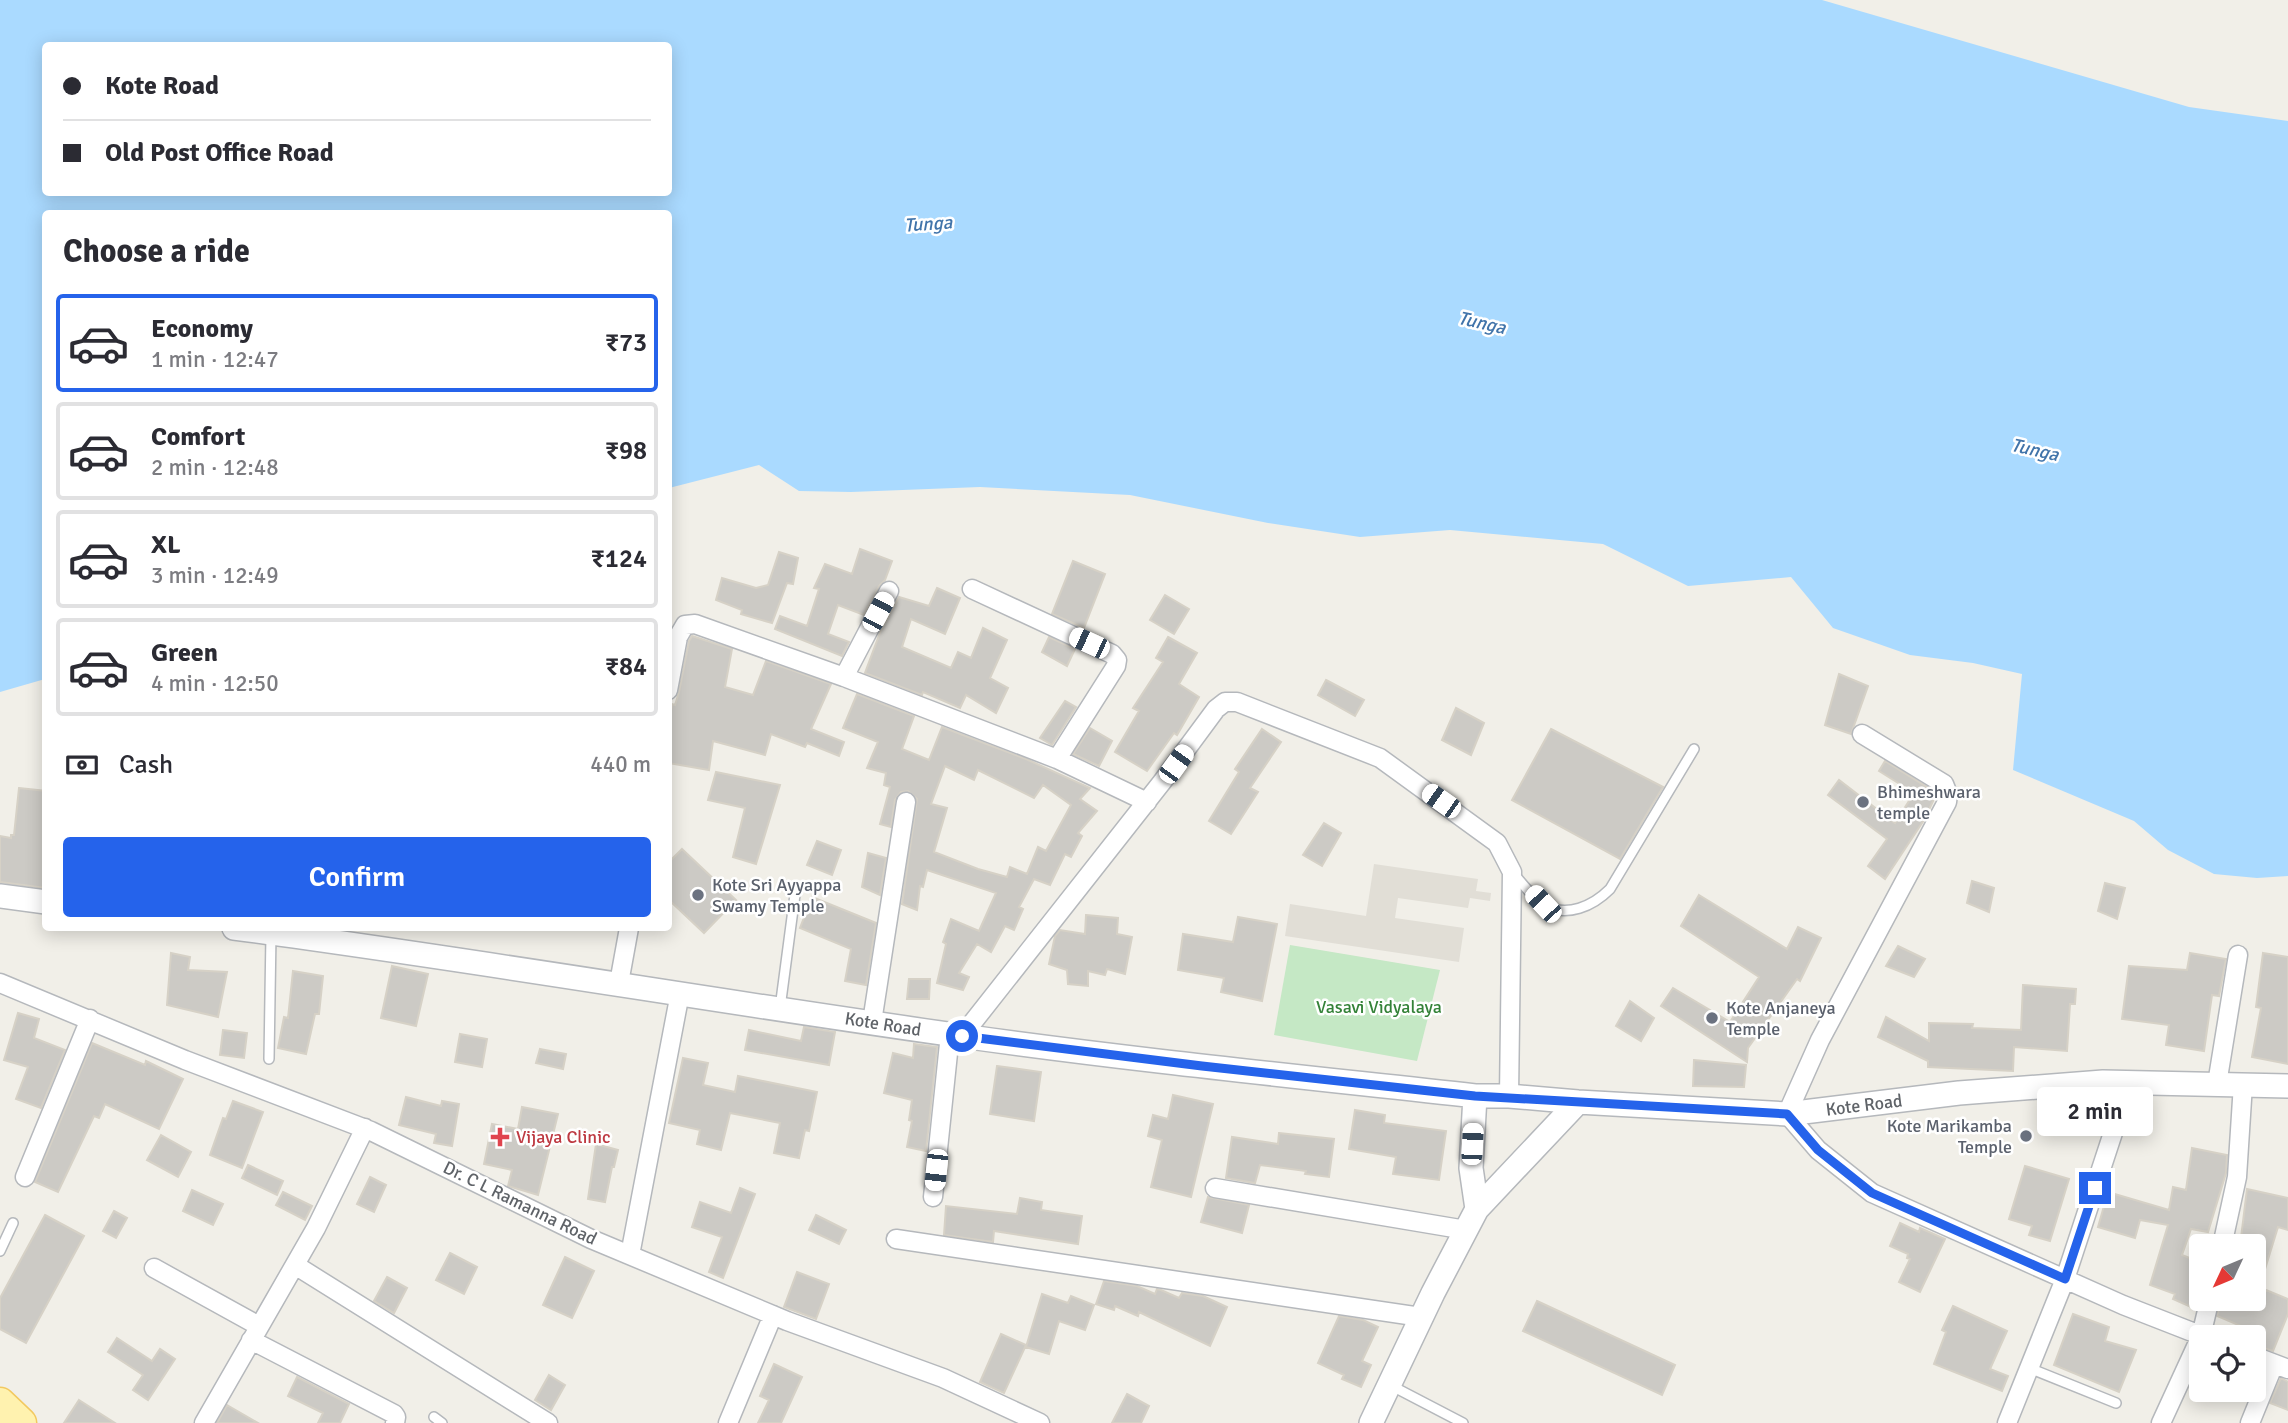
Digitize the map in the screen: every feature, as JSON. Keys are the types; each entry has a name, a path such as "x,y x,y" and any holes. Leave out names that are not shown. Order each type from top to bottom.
{"main road":[{"path":"0,1403 21,1423"}],"street":[{"path":"972,589 1112,654 1117,660 1116,666 1057,759"},
{"path":"844,677 889,591"},
{"path":"672,650 685,625 695,624 844,677 1057,759 1147,802"},
{"path":"933,1196 956,1035 1147,802 1216,709 1225,702 1237,702 1380,758 1497,843 1512,872 1509,1096"},
{"path":"1862,734 1944,784 1948,794 1947,802 1820,1040 1787,1114 1818,1150 1872,1193 2123,1305 2189,1331"},
{"path":"872,1022 906,802"},
{"path":"0,896 42,901"},
{"name":"Kote Road","path":"262,931 956,1035 1475,1096 1787,1114 1959,1093 2130,1082 2288,1086"},
{"path":"619,983 628,931"},
{"path":"2217,1084 2238,955"},
{"name":"Dr. C L Ramanna Road","path":"0,983 186,1060 365,1129 591,1239 773,1315 943,1378 1041,1423"},
{"path":"630,1255 680,993"},
{"path":"25,1177 90,1019"},
{"path":"2007,1423 2065,1279 2130,1082"},
{"path":"2225,1234 2237,1177 2243,1084"},
{"path":"1475,1096 1471,1168 1477,1209"},
{"path":"1371,1423 1421,1317 1477,1209 1578,1102"},
{"path":"204,1423 316,1228 365,1129"},
{"path":"1215,1188 1466,1230"},
{"path":"896,1239 1421,1317"},
{"path":"295,1265 548,1423"},
{"path":"154,1268 255,1333 394,1414 396,1423"},
{"path":"728,1423 773,1315"},
{"path":"2161,1423 2189,1365"},
{"path":"2250,1423 2281,1366"}],"lane":[{"path":"1512,872 1543,904 1559,911 1577,910 1599,900 1610,889 1694,749"},
{"path":"780,1008 796,887"},
{"path":"269,1059 271,932"},
{"path":"0,1251 13,1223"},
{"path":"2029,1368 2116,1403"},
{"path":"1389,1384 1463,1423"}],"shaded area":[{"name":"Vasavi Vidyalaya","path":"1374,864 1478,879 1476,891 1491,893 1490,901 1470,898 1468,908 1398,898 1395,918 1464,928 1459,962 1285,936 1290,904 1366,916"}],"green space":[{"name":"Vasavi Vidyalaya","path":"1290,945 1440,970 1417,1061 1274,1035"}],"water":[{"name":"Tunga","path":"0,0 1822,0 2189,107 2288,121 2288,876 2257,878 2214,874 2168,850 2134,821 2013,770 2022,674 1973,663 1910,655 1833,628 1791,577 1688,586 1603,544 1450,530 1360,537 1268,523 1130,495 980,487 851,492 799,491 759,465 672,487 672,210 42,210 42,680 0,692"}],"building":[{"path":"860,549 892,561 885,580 864,615 838,605 828,634 849,642 842,656 775,629 780,616 807,626 819,589 814,588 825,564 852,574"},
{"path":"779,552 798,558 793,584 787,583 772,623 741,614 742,610 716,600 722,578 756,588 768,585"},
{"path":"1073,561 1105,574 1084,628 1052,614"},
{"path":"937,588 960,598 945,634 911,619 902,647 951,668 958,652 971,658 983,628 1007,640 990,678 1008,688 996,713 966,695 960,708 923,692 922,695 865,673 881,630 899,597 929,606"},
{"path":"1165,595 1189,609 1174,634 1150,620"},
{"path":"692,636 732,649 725,687 753,695 766,661 831,684 811,729 844,742 839,756 807,743 805,747 771,734 765,755 713,741 709,770 672,764 672,704 675,705 679,692"},
{"path":"1049,637 1075,649 1067,666 1042,652"},
{"path":"1168,637 1197,653 1179,684 1199,697 1177,735 1174,733 1147,771 1115,752 1139,711 1133,708 1163,662 1156,658"},
{"path":"1839,674 1868,686 1851,734 1825,725"},
{"path":"1326,680 1364,700 1355,716 1318,695"},
{"path":"857,694 914,716 902,749 929,760 942,727 1026,759 1090,788 1080,799 1097,811 1078,833 1082,836 1071,857 1065,854 1050,885 1034,879 1019,907 1023,909 1014,930 1005,926 991,952 977,944 959,973 969,977 963,990 937,983 946,944 943,942 951,919 979,931 996,893 927,870 923,887 920,886 917,910 902,904 917,799 908,791 901,792 895,800 891,827 880,824 890,787 884,785 886,773 867,768 878,742 843,728","holes":["945,766 974,780 978,770 1034,798 1043,785 1071,805 1046,851 1038,847 1027,874 1010,867 1007,877 934,852 947,808 931,804"]},
{"path":"1065,701 1076,707 1052,745 1040,738"},
{"path":"1456,708 1484,723 1471,755 1442,740"},
{"path":"1090,728 1112,741 1099,766 1073,754"},
{"path":"1262,729 1281,742 1250,788 1258,792 1231,834 1209,821 1239,772 1235,769"},
{"path":"1551,729 1663,787 1620,859 1512,800"},
{"path":"1885,761 1936,795 1924,820 1885,879 1868,866 1887,839 1828,795 1839,780 1895,823 1914,793 1879,771"},
{"path":"716,772 780,785 756,864 733,857 745,808 708,800"},
{"path":"19,788 42,791 42,887 0,882 0,836 11,838 11,835 14,835"},
{"path":"1324,823 1341,833 1322,866 1303,855"},
{"path":"817,841 841,850 832,875 807,865"},
{"path":"682,849 736,900 704,933 672,903 672,859"},
{"path":"868,853 886,858 880,895 862,887"},
{"path":"1972,881 1994,888 1989,912 1967,903"},
{"path":"2105,883 2125,888 2117,919 2098,911"},
{"path":"1699,895 1787,949 1798,927 1821,938 1800,981 1797,979 1748,1048 1747,1062 1661,1006 1673,988 1730,1022 1759,977 1681,926"},
{"path":"812,897 876,923 866,985 845,981 851,949 800,928"},
{"path":"1086,915 1118,918 1117,934 1132,937 1125,974 1107,969 1105,975 1088,971 1088,986 1068,984 1067,970 1049,964 1055,936 1060,930 1085,934"},
{"path":"1238,917 1277,924 1262,1001 1221,992 1224,978 1178,970 1183,934 1233,942"},
{"path":"1898,946 1925,959 1914,977 1886,966"},
{"path":"171,953 190,957 188,970 227,972 218,1017 167,1005"},
{"path":"2190,953 2226,959 2219,996 2212,995 2204,1051 2166,1045 2169,1025 2122,1019 2129,966 2187,970"},
{"path":"2263,953 2288,957 2288,1064 2252,1057 2261,1008 2256,1007"},
{"path":"392,966 428,974 416,1026 381,1018"},
{"path":"293,971 323,976 319,1014 315,1014 306,1054 278,1048 284,1017 288,1018"},
{"path":"909,979 930,979 929,999 907,999"},
{"path":"2023,985 2076,989 2075,1004 2070,1004 2067,1051 2014,1047 2013,1071 1928,1067 1928,1061 1878,1037 1886,1017 1929,1041 1929,1023 1973,1024 1972,1028 2021,1030"},
{"path":"1630,1001 1654,1018 1641,1041 1616,1026"},
{"path":"18,1013 39,1019 34,1038 65,1050 41,1108 16,1099 28,1067 4,1060"},
{"path":"804,1027 835,1032 829,1065 745,1050 749,1030 801,1041"},
{"path":"223,1030 247,1033 244,1058 220,1055"},
{"path":"460,1034 487,1039 482,1067 455,1062"},
{"path":"92,1043 145,1065 146,1061 183,1079 159,1129 105,1104 99,1118 94,1116 58,1192 35,1182"},
{"path":"914,1044 937,1047 926,1151 907,1147 912,1121 909,1120 912,1100 884,1093 893,1053 913,1058"},
{"path":"540,1049 566,1054 563,1069 536,1063"},
{"path":"683,1058 708,1063 703,1085 735,1092 738,1076 817,1092 809,1131 805,1130 799,1158 774,1153 780,1123 730,1113 721,1150 697,1144 700,1130 669,1123"},
{"path":"1694,1060 1746,1065 1744,1087 1693,1086"},
{"path":"997,1066 1041,1072 1034,1121 990,1114"},
{"path":"1173,1095 1213,1104 1191,1197 1151,1187 1162,1140 1148,1136 1153,1115 1168,1119"},
{"path":"406,1097 441,1106 442,1101 459,1104 452,1146 434,1143 436,1134 399,1125"},
{"path":"233,1101 263,1112 242,1168 210,1155 223,1118 226,1119"},
{"path":"522,1107 558,1114 538,1195 508,1186 512,1170 484,1164 492,1124 518,1129"},
{"path":"1355,1110 1385,1115 1384,1123 1446,1131 1439,1180 1393,1174 1396,1157 1349,1149"},
{"path":"1279,1133 1334,1139 1329,1177 1260,1165 1255,1183 1226,1178 1232,1137 1278,1144"},
{"path":"161,1135 191,1152 178,1177 147,1160"},
{"path":"596,1144 618,1150 605,1202 588,1199"},
{"path":"2192,1148 2227,1155 2226,1173 2208,1232 2191,1229 2182,1255 2189,1258 2189,1306 2173,1299 2175,1294 2150,1285 2168,1225 2140,1220 2135,1238 2098,1227 2108,1192 2169,1210 2173,1187 2186,1190"},
{"path":"248,1165 283,1181 277,1195 242,1178"},
{"path":"2025,1166 2069,1179 2050,1241 2029,1235 2032,1226 2009,1219"},
{"path":"370,1177 386,1185 374,1212 357,1204"},
{"path":"740,1188 755,1194 723,1278 709,1272 722,1237 692,1227 700,1202 731,1213"},
{"path":"2247,1189 2288,1198 2288,1230 2278,1227 2266,1266 2266,1234 2241,1234"},
{"path":"192,1190 223,1204 213,1225 183,1211"},
{"path":"283,1192 312,1206 305,1220 276,1205"},
{"path":"1208,1197 1249,1205 1242,1233 1201,1222"},
{"path":"1020,1198 1042,1202 1041,1210 1082,1216 1078,1244 994,1231 993,1242 944,1235 946,1206 1017,1214"},
{"path":"114,1211 127,1218 116,1238 103,1231"},
{"path":"45,1215 84,1236 26,1343 0,1329 0,1298"},
{"path":"816,1215 846,1230 839,1244 809,1230"},
{"path":"1900,1223 1919,1232 1920,1228 1945,1239 1920,1292 1899,1282 1910,1259 1907,1258 1908,1254 1890,1246"},
{"path":"450,1253 477,1267 464,1294 436,1280"},
{"path":"565,1257 594,1271 572,1318 543,1305"},
{"path":"797,1272 829,1284 816,1319 784,1307"},
{"path":"387,1277 407,1288 394,1313 374,1301"},
{"path":"1104,1281 1137,1286 1155,1294 1157,1289 1179,1298 1182,1293 1203,1296 1227,1307 1210,1346 1139,1312 1138,1316 1115,1306 1114,1310 1096,1304"},
{"path":"2266,1290 2288,1299 2288,1314 2273,1351 2266,1349 2266,1325 2238,1325 2217,1316 2218,1311 2266,1311"},
{"path":"1042,1294 1068,1303 1071,1296 1094,1305 1085,1330 1059,1321 1049,1354 1026,1347"},
{"path":"1537,1301 1675,1365 1662,1395 1523,1331"},
{"path":"1953,1306 2007,1331 1990,1369 2008,1376 2002,1391 1934,1364 1946,1332 1942,1330"},
{"path":"2073,1314 2109,1327 2105,1341 2136,1350 2119,1392 2054,1365"},
{"path":"1339,1316 1363,1320 1378,1327 1362,1361 1371,1365 1361,1387 1342,1379 1344,1375 1318,1363"},
{"path":"1001,1334 1026,1345 1004,1393 980,1382"},
{"path":"117,1338 152,1361 160,1349 175,1359 148,1400 133,1390 143,1375 108,1352"},
{"path":"774,1364 802,1377 781,1423 758,1423 769,1400 760,1396"},
{"path":"549,1375 565,1385 551,1410 535,1400"},
{"path":"297,1377 349,1404 340,1423 318,1423 323,1413 288,1396"},
{"path":"2281,1378 2288,1382 2288,1410 2270,1403"},
{"path":"1127,1394 1149,1406 1141,1423 1112,1423"},
{"path":"79,1400 115,1423 64,1423"},
{"path":"227,1405 258,1423 217,1423"}],"place":[{"name":"Bhimeshwara temple","path":"1863,802"},
{"name":"Kote Sri Ayyappa Swamy Temple","path":"698,895"},
{"name":"Kote Anjaneya Temple","path":"1712,1018"},
{"name":"Kote Marikamba Temple","path":"2026,1136"},
{"name":"Vijaya Clinic","path":"500,1137"}],"route":[{"path":"962,1036 1475,1096 1787,1114 1818,1150 1872,1193 2065,1279 2095,1188"}]}
